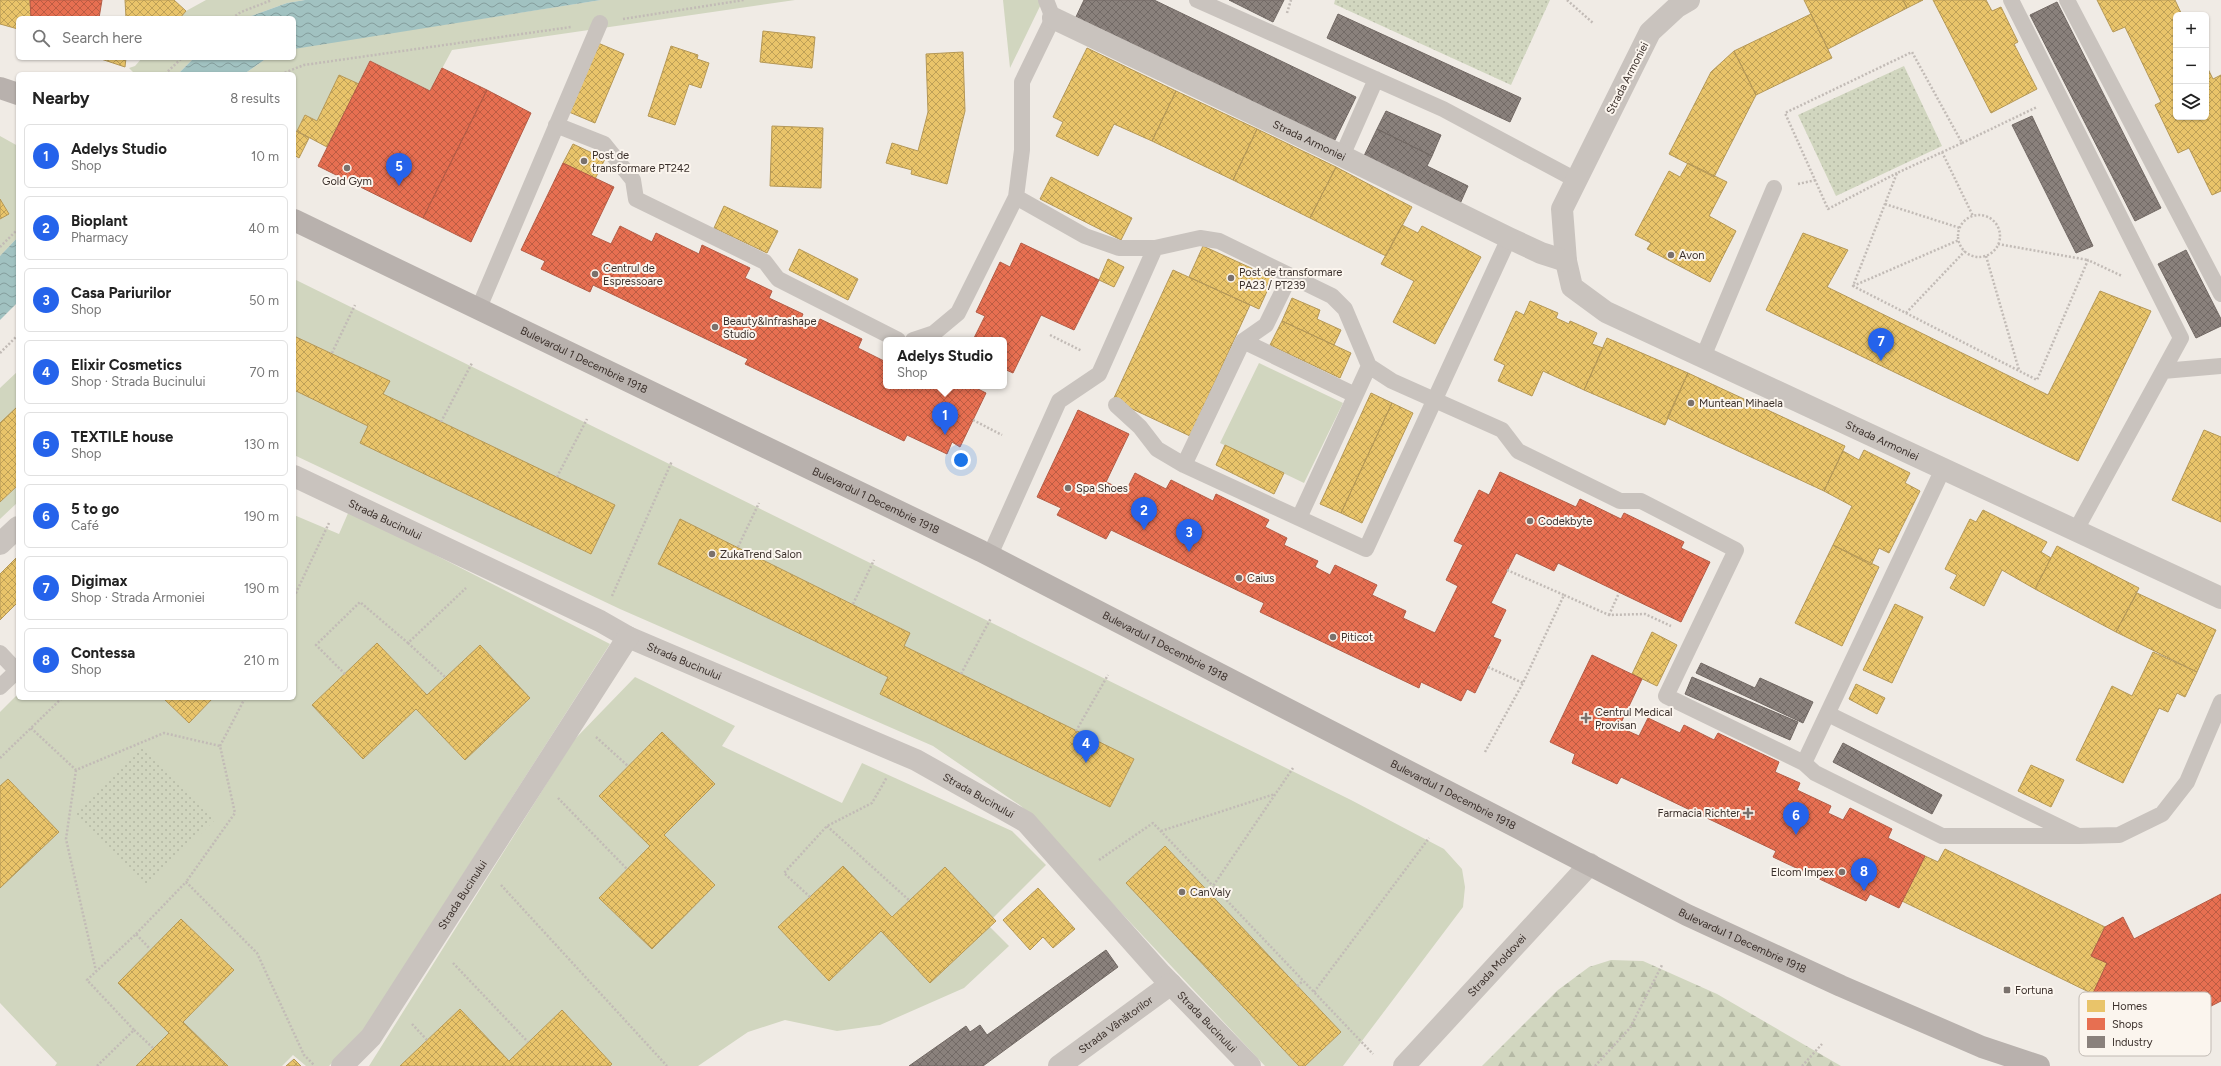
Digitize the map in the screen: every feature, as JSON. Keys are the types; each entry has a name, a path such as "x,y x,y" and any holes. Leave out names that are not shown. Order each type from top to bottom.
{"main road":[{"path":"0,88 16,93"},
{"name":"Bulevardul 1 Decembrie 1918","path":"296,221 478,310 990,555 1687,915 1841,986 1982,1047 2038,1066"}],"street":[{"name":"Strada Armoniei","path":"1689,0 1676,7 1650,32 1562,209 1566,261 1572,287 1606,312 2221,598"},
{"name":"Strada Armoniei","path":"1050,9 1509,238 1541,253 1566,261"},
{"name":"Strada Bucinului","path":"296,477 600,621 628,637 902,753 1026,822 1171,984 1250,1066"},
{"path":"0,544 16,530"},
{"name":"Strada Bucinului","path":"342,1066 371,1037 628,637"},
{"name":"Strada Moldovei","path":"1404,1066 1590,864"},
{"name":"Strada Vânătorilor","path":"1059,1066 1171,984"}],"lane":[{"path":"1198,0 1443,109 1576,180"},
{"path":"2011,0 2181,338 2076,530"},
{"path":"2067,0 2221,294"},
{"path":"922,337 934,333 958,313 1016,197 1022,150 1022,82 1050,9"},
{"path":"478,310 600,23"},
{"path":"1342,156 1376,79"},
{"path":"556,125 604,144 633,180 636,199 765,262 778,279 892,337"},
{"path":"1703,357 1774,188"},
{"path":"1016,197 1084,236 1119,248 1156,248 1200,238 1219,240 1332,296 1345,309 1369,366 1392,381 1502,430 1518,451 1620,501 1641,501 1736,550 1666,696 1804,763 1815,773 1942,836 2119,835 2162,814 2187,782 2221,702"},
{"path":"1116,404 1140,427 1156,448 1184,465 1366,549 1509,238"},
{"path":"990,555 1059,401 1099,374 1156,248"},
{"path":"1184,465 1243,341 1266,325 1290,276"},
{"path":"1243,341 1355,395"},
{"path":"1299,518 1369,366"},
{"path":"2163,371 2221,366"},
{"path":"1804,763 1943,469"},
{"path":"0,654 16,668"},
{"path":"0,687 16,672"},
{"path":"1828,714 2078,836"}],"path":[{"path":"235,16 272,0"},
{"path":"286,72 304,65 600,23 744,0"},
{"path":"1567,0 1593,23"},
{"path":"1962,143 1912,52 1785,113 1828,209 1897,173 1962,143 2059,96"},
{"path":"166,72 180,60"},
{"path":"1942,152 1974,216"},
{"path":"1853,286 1897,173"},
{"path":"1885,204 1960,228"},
{"path":"1974,216 1986,216 1997,224 2000,238 1998,244 1994,251 1986,256 1975,257 1965,251 1959,240 1960,228 1966,220 1974,216"},
{"path":"0,246 16,231"},
{"path":"1853,286 1959,240"},
{"path":"1998,244 2088,260 2158,294"},
{"path":"1906,313 1965,251"},
{"path":"1986,256 2019,370"},
{"path":"1853,286 2037,380 2088,260"},
{"path":"332,353 355,305"},
{"path":"1050,335 1104,362"},
{"path":"0,353 16,337"},
{"path":"441,422 472,363"},
{"path":"557,477 587,419"},
{"path":"973,420 1002,435"},
{"path":"608,604 672,460"},
{"path":"296,592 341,498"},
{"path":"738,547 759,503"},
{"path":"853,604 874,560"},
{"path":"408,643 487,568"},
{"path":"1507,570 1609,615 1645,614 1694,636"},
{"path":"1609,615 1619,593"},
{"path":"1485,752 1523,683 1564,595"},
{"path":"345,674 316,645 360,602 445,677"},
{"path":"961,674 991,618"},
{"path":"1488,667 1523,683"},
{"path":"1076,731 1108,675"},
{"path":"0,758 60,700"},
{"path":"153,1048 87,980 136,934 186,882 235,813 220,746 244,700"},
{"path":"576,718 628,766"},
{"path":"31,728 76,770"},
{"path":"76,770 164,733 220,746"},
{"path":"810,897 784,873 827,826 872,803 902,753"},
{"path":"1209,892 1214,887 1294,768"},
{"path":"76,770 66,839 96,971"},
{"path":"538,777 627,869"},
{"path":"1161,831 1276,794"},
{"path":"1099,860 1153,823 1373,1054"},
{"path":"827,826 910,901"},
{"path":"1314,992 1429,838"},
{"path":"482,864 667,1066"},
{"path":"186,882 257,953 304,1055 315,1066"},
{"path":"136,934 150,949"},
{"path":"432,941 528,1042"},
{"path":"1595,1066 1630,1028 1662,965"},
{"path":"1297,986 1303,980"},
{"path":"97,1066 134,1030"},
{"path":"1802,1066 1822,1044"}],"green space":[{"path":"206,0 305,0 287,3 251,16 182,16 186,11"},
{"path":"601,0 795,0 452,50 430,91 370,61 359,84 339,75 317,121 305,115 297,131 296,72 247,72 264,60 296,60 296,48"},
{"path":"1003,0 1043,0 1010,68"},
{"path":"1335,0 1550,0 1511,85 1334,4"},
{"path":"140,60 192,60 180,72 133,72 129,68 135,66"},
{"path":"1904,66 1942,146 1836,196 1798,115"},
{"path":"0,136 16,145 16,239 0,256"},
{"path":"296,280 1351,800 1444,849 1462,869 1465,887 1463,907 1343,1066 1265,1066 1021,806 933,746 620,609 296,456"},
{"path":"1259,363 1343,403 1304,483 1220,443"},
{"path":"16,373 16,504 0,519 0,388"},
{"path":"349,511 610,644 363,1031 329,1066 306,1066 293,1055 282,1066 55,1066 57,1063 0,1003 0,712 16,696 16,700 296,700 296,516 339,534"},
{"path":"635,677 735,726 722,746 842,803 862,763 1012,831 1046,865 987,924 1009,946 964,988 880,1025 837,1031 785,1020 748,1032 698,1066 369,1066 574,740"},
{"path":"142,748 215,820 145,887 74,814"},
{"path":"1611,960 1643,961 1717,994 1841,1066 1482,1066 1558,990 1589,967"}],"water":[{"path":"305,0 601,0 296,49 296,16 251,16 287,3"},
{"path":"192,60 264,60 247,72 180,72"},
{"path":"16,239 16,304 0,320 0,256"}],"building: Homes":[{"path":"0,0 30,0 31,16 16,16 16,28 0,24"},
{"path":"125,0 174,0 186,11 182,16 126,16"},
{"path":"1804,0 1903,0 1907,8 1828,49"},
{"path":"1903,0 1923,0 1907,8"},
{"path":"1933,0 1986,0 1992,11 2001,7 2018,42 2014,44 2037,89 1991,113"},
{"path":"2097,0 2175,0 2181,12 2173,12 2173,120 2209,120 2209,71 2213,79 2221,75 2221,191 2212,195 2189,148 2178,153 2155,105 2161,102 2125,27 2113,32"},
{"path":"1811,14 1832,58 1756,95 1734,51"},
{"path":"763,31 815,37 812,68 760,62"},
{"path":"598,43 624,54 595,123 569,112"},
{"path":"671,46 698,55 697,59 709,63 701,88 689,84 675,125 648,116"},
{"path":"1087,48 1176,91 1152,141 1114,124 1098,156 1056,136 1063,122 1053,117"},
{"path":"1734,51 1756,95 1714,177 1669,154 1711,72"},
{"path":"963,52 965,111 947,184 911,174 912,170 886,163 892,143 918,151 928,112 926,54"},
{"path":"104,60 126,60 125,67"},
{"path":"339,75 359,84 327,147 297,131 305,115 317,121"},
{"path":"1176,91 1257,129 1233,180 1152,141"},
{"path":"772,126 823,128 821,188 770,186"},
{"path":"1257,129 1336,167 1310,218 1233,180"},
{"path":"296,131 309,138 299,158 296,156"},
{"name":"Post de transformare PT242","path":"573,144 605,159 595,179 563,163"},
{"path":"1688,163 1727,182 1709,216 1736,231 1710,282 1647,249 1651,243 1635,235 1669,171 1680,177"},
{"path":"1336,167 1412,207 1386,256 1310,218"},
{"path":"1051,177 1132,218 1121,240 1040,199"},
{"path":"0,199 9,214 0,219"},
{"path":"724,206 778,231 767,253 714,228"},
{"path":"1402,225 1418,233 1422,226 1481,257 1435,344 1393,322 1414,281 1381,264"},
{"path":"1803,233 1848,250 1827,287 2048,395 2100,291 2151,311 2078,461 1766,310"},
{"name":"Post de transformare PA23 / PT239","path":"1203,246 1273,278 1259,309 1189,277"},
{"path":"799,249 858,279 848,300 789,270"},
{"path":"1108,259 1124,267 1114,287 1099,280"},
{"path":"1173,270 1250,305 1190,436 1113,400"},
{"path":"1292,298 1320,310 1317,319 1341,330 1334,345 1282,321"},
{"path":"1530,301 1558,313 1556,318 1569,324 1570,321 1597,333 1592,344 1603,348 1584,390 1543,371 1532,396 1498,381 1505,365 1494,360 1516,311 1524,315"},
{"path":"1282,321 1351,353 1340,378 1270,345"},
{"path":"296,337 390,381 383,394 615,505 591,554 360,443 368,426 296,391"},
{"path":"1607,338 1688,373 1665,425 1584,390"},
{"path":"1688,373 1845,446 1824,491 1667,418"},
{"path":"1371,393 1392,403 1341,513 1320,504"},
{"path":"1392,403 1413,413 1362,523 1341,513"},
{"path":"16,408 16,487 0,502 0,423"},
{"path":"2204,430 2221,437 2221,522 2172,500"},
{"path":"1225,445 1284,473 1274,494 1216,465"},
{"path":"1864,450 1910,473 1905,483 1920,491 1889,553 1879,548 1871,565 1833,545 1852,506 1824,491 1843,451 1859,460"},
{"path":"1983,510 2047,542 2041,552 2051,558 2035,589 2002,570 1984,606 1950,588 1957,575 1945,569 1970,519 1976,522"},
{"path":"680,519 910,633 904,646 1134,759 1110,807 880,694 888,677 658,564"},
{"path":"1833,545 1879,567 1842,646 1795,623"},
{"path":"2057,546 2139,588 2116,632 2035,589"},
{"path":"16,558 16,604 0,620 0,574"},
{"path":"2137,593 2216,630 2197,672 2116,632"},
{"path":"1895,604 1923,617 1892,683 1863,670"},
{"path":"1652,632 1677,645 1657,686 1632,674"},
{"path":"377,643 427,695 480,645 530,698 465,760 416,709 363,759 312,705"},
{"path":"2153,652 2197,672 2185,697 2177,693 2168,712 2159,708 2123,783 2076,760 2112,686 2132,696"},
{"path":"1856,684 1885,698 1877,714 1849,699"},
{"path":"165,700 211,700 189,723"},
{"path":"662,732 715,784 664,835 715,885 652,949 599,898 650,846 599,796"},
{"path":"2031,765 2064,780 2051,807 2018,791"},
{"path":"8,779 59,832 0,888 0,786"},
{"path":"1165,846 1341,1032 1305,1066 1299,1066 1126,883"},
{"path":"1945,849 2105,927 2091,956 2107,963 2094,992 2089,992 1902,901 1925,856 1938,862"},
{"path":"843,866 892,917 945,867 996,921 930,983 881,931 829,981 778,927"},
{"path":"1038,888 1075,929 1053,948 1043,937 1030,950 1003,920"},
{"path":"181,919 234,970 183,1022 228,1066 136,1066 169,1033 118,983"},
{"path":"460,1009 509,1061 562,1010 612,1064 610,1066 400,1066"},
{"path":"294,1059 301,1066 286,1066"}],"building: Shops":[{"path":"30,0 102,0 99,16 31,16"},
{"path":"370,61 430,91 442,68 487,90 423,218 318,166"},
{"path":"487,90 531,113 471,242 423,218"},
{"path":"563,163 614,187 591,235 611,244 620,226 652,242 656,233 699,254 702,245 750,268 745,278 772,291 769,298 803,314 800,321 816,328 820,319 862,339 858,348 883,360 883,389 978,389 986,393 960,447 952,442 947,454 907,435 904,441 745,364 748,359 593,285 590,292 541,269 545,261 521,250"},
{"path":"1021,243 1099,280 1074,330 1041,315 1013,373 1007,370 1007,337 974,337 985,316 976,312 1000,262 1010,267"},
{"path":"1078,410 1129,434 1106,482 1126,491 1135,473 1166,489 1171,480 1213,501 1216,494 1269,520 1265,527 1287,538 1284,545 1318,561 1315,567 1330,575 1335,565 1377,585 1372,595 1406,611 1403,618 1435,633 1458,586 1446,580 1463,545 1454,541 1479,490 1489,495 1500,472 1576,507 1580,499 1621,519 1624,513 1684,542 1681,548 1710,562 1681,622 1558,563 1554,571 1516,553 1491,603 1506,610 1493,637 1501,640 1475,693 1467,689 1461,701 1421,682 1419,688 1260,612 1264,603 1111,530 1106,539 1057,515 1061,508 1037,497"},
{"path":"1592,655 1642,679 1619,727 1639,736 1648,718 1680,733 1684,725 1714,740 1718,733 1779,762 1775,772 1800,783 1797,790 1831,806 1828,813 1843,820 1850,808 1892,829 1888,838 1925,856 1899,908 1870,894 1866,901 1773,857 1776,851 1621,777 1617,784 1572,763 1575,754 1550,742"},
{"path":"2221,894 2221,1001 2211,1006 2211,992 2094,992 2107,963 2091,956 2105,927 2123,917 2134,939"}],"building: Industry":[{"path":"1084,0 1154,0 1356,97 1333,144 1075,19"},
{"path":"1229,0 1284,0 1273,22"},
{"path":"2057,2 2161,208 2135,221 2030,15"},
{"path":"1338,14 1521,98 1510,122 1327,38"},
{"path":"1386,111 1441,135 1432,156 1377,129"},
{"path":"2032,116 2093,246 2076,253 2012,125"},
{"path":"1377,129 1432,156 1427,166 1468,186 1459,206 1362,160"},
{"path":"2186,250 2221,319 2221,326 2196,338 2158,264"},
{"path":"1701,663 1755,688 1760,678 1813,702 1803,723 1696,673"},
{"path":"1692,677 1798,722 1790,740 1685,694"},
{"path":"1843,743 1942,795 1932,814 1833,762"},
{"path":"1106,950 1118,967 983,1066 909,1066 966,1026 970,1032 980,1025 987,1035"}],"place":[{"name":"Post de transformare PT242","path":"584,161"},
{"name":"Gold Gym","path":"347,168"},
{"name":"TEXTILE house","path":"399,186"},
{"name":"Avon","path":"1671,255"},
{"name":"Centrul de Espressoare","path":"595,274"},
{"name":"Post de transformare PA23 / PT239","path":"1231,278"},
{"name":"Beauty&Infrashape Studio","path":"715,327"},
{"name":"Digimax","path":"1881,361"},
{"name":"Muntean Mihaela","path":"1691,403"},
{"name":"Adelys Studio","path":"945,435"},
{"name":"Spa Shoes","path":"1068,488"},
{"name":"Codekbyte","path":"1530,521"},
{"name":"Bioplant","path":"1144,530"},
{"name":"Casa Pariurilor","path":"1189,552"},
{"name":"ZukaTrend Salon","path":"712,554"},
{"name":"Caius","path":"1239,578"},
{"name":"Piticot","path":"1333,637"},
{"name":"Centrul Medical Provisan","path":"1586,718"},
{"name":"Elixir Cosmetics","path":"1086,763"},
{"name":"Farmacia Richter","path":"1748,813"},
{"name":"5 to go","path":"1796,835"},
{"name":"Elcom Impex","path":"1842,872"},
{"name":"Contessa","path":"1864,891"},
{"name":"CanValy","path":"1182,892"},
{"name":"Fortuna","path":"2007,990"}]}
